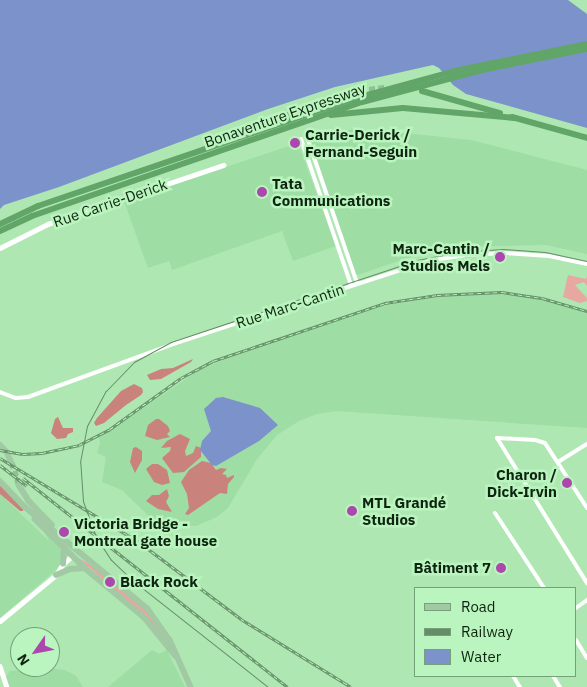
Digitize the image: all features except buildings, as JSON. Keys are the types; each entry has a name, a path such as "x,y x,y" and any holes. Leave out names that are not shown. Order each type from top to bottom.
{"highway":[{"name":"Bonaventure Expressway","path":"0,224 30,209 222,142 353,99 587,44"},
{"name":"Bonaventure Expressway","path":"0,233 32,216 320,116 435,79 587,49"},
{"path":"222,142 317,104 360,91"},
{"path":"422,91 587,138"},
{"path":"320,116 403,108 515,118"}],"main road":[{"path":"0,446 7,452 10,462"},
{"path":"0,481 72,556 145,618 176,655"},
{"path":"18,484 22,495 62,546 63,564"},
{"path":"24,506 40,516 148,609 167,635 191,687"},
{"path":"72,556 81,552"},
{"path":"56,575 70,569 85,568"}],"street":[{"path":"307,137 357,283"},
{"path":"301,139 351,285"},
{"name":"Rue Carrie-Derick","path":"0,248 26,233 56,221 223,165"},
{"name":"Rue Marc-Cantin","path":"0,392 16,398 28,397 179,342 422,262 475,254 526,254 587,264"},
{"path":"587,508 543,442 497,438 587,583"},
{"path":"558,462 587,444"},
{"path":"495,513 543,587"},
{"path":"0,621 56,575 63,564 72,556"},
{"path":"577,642 587,658"},
{"path":"0,666 7,687"}],"shaded area":[{"path":"358,128 360,133 376,130 471,140 587,170 587,254 546,245 445,247 358,275 355,273 311,142 317,137"},
{"path":"298,143 336,246 293,261 282,231 172,270 169,261 148,268 124,201"},
{"path":"568,275 586,279 587,276 587,286 584,282 575,285 587,298 587,301 580,303 563,297"},
{"path":"499,294 535,297 587,313 587,428 337,411 317,414 299,421 277,435 257,459 228,508 217,517 196,526 164,524 160,527 122,490 102,482 106,457 97,453 100,443 99,438 199,370 246,351 371,308 437,297"},
{"path":"193,359 161,379 150,380 147,375 161,369 173,368"},
{"path":"134,384 142,388 143,392 141,395 104,423 96,426 94,423 97,418 121,391"},
{"path":"58,417 63,428 73,428 73,432 68,434 66,438 57,439 51,433 55,419"},
{"path":"159,419 168,426 170,431 167,434 170,437 157,440 145,436 148,425"},
{"path":"180,434 190,439 185,451 186,456 193,453 196,446 201,448 201,457 184,472 173,473 162,458 170,451 171,447 161,448 167,441"},
{"path":"136,447 142,451 142,460 135,473 130,462 133,448"},
{"path":"202,461 211,463 216,470 221,468 227,469 222,474 226,475 227,478 234,475 234,477 228,484 227,494 220,493 188,515 185,514 189,508 187,494 181,482 189,470"},
{"path":"152,464 158,464 167,470 170,483 162,485 154,482 146,469"},
{"path":"0,485 23,511 20,511 0,494"},
{"path":"167,489 169,496 166,502 172,512 158,509 146,501 152,495 159,495"},
{"path":"0,494 49,541 44,531 59,545 62,552 57,569 0,618"},
{"path":"77,557 99,570 135,599 154,620 169,644 143,614"},
{"path":"152,650 159,654 167,650 185,687 108,687"},
{"path":"60,670 65,670 76,676 83,687 9,687 6,677 10,671 10,677 60,677"}],"water":[{"path":"0,0 568,0 587,14 587,128 466,94 453,85 439,68 433,65 335,87 268,109 59,187 4,205 0,209"},
{"path":"223,397 260,408 278,425 259,441 216,466 212,465 200,450 202,441 211,431 204,409 216,398"}],"tunnel":[{"path":"360,91 386,88"},
{"path":"12,463 19,485"}],"tram line":[{"path":"268,687 131,579 111,560 96,537 83,501 80,462 87,426 106,391 134,362 171,342 417,260 459,252 503,249 545,252 587,261"}],"railway":[{"path":"0,450 23,454 42,453 79,445 110,429 181,378 213,361 385,303 437,295 502,292 542,298 587,311"},
{"path":"0,458 139,542 241,619 351,687"},
{"path":"0,465 27,486"},
{"path":"23,478 288,687"}],"place":[{"name":"Carrie-Derick / Fernand-Seguin","path":"295,143"},
{"name":"Tata Communications","path":"262,192"},
{"name":"Marc-Cantin / Studios Mels","path":"500,257"},
{"name":"Charon / Dick-Irvin","path":"567,483"},
{"name":"MTL Grandé Studios","path":"352,511"},
{"name":"Victoria Bridge - Montreal gate house","path":"64,532"},
{"name":"Bâtiment 7","path":"501,568"},
{"name":"Black Rock","path":"110,582"}]}
